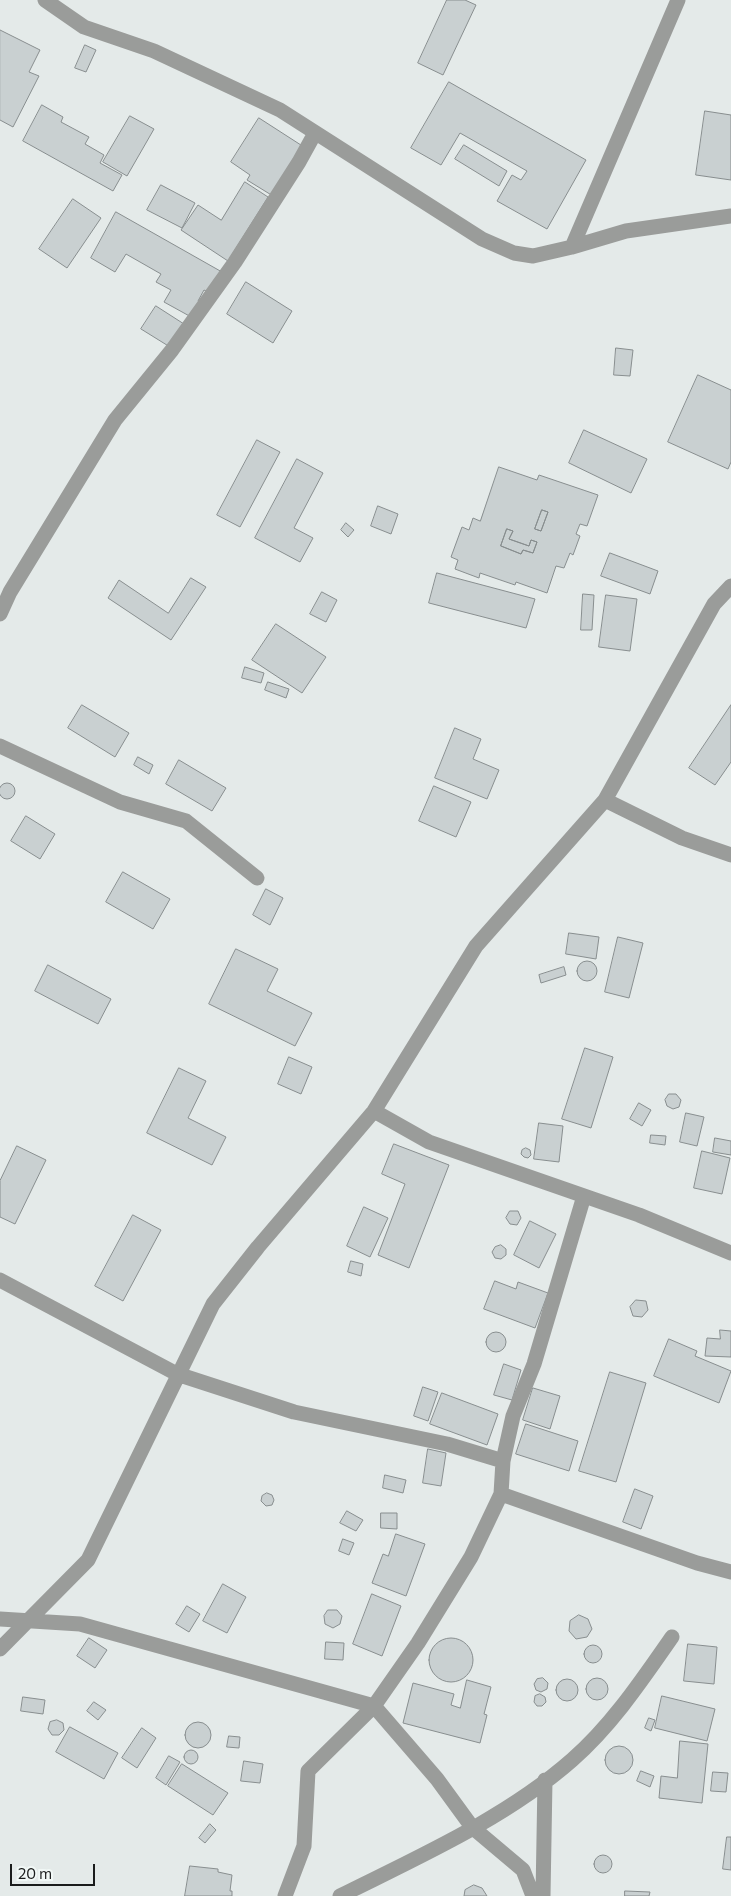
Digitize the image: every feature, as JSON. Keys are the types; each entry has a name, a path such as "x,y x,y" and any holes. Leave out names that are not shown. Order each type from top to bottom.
{"street":[{"path":"44,0 84,27 163,56 280,110 482,239 514,253 533,256 572,248 626,231 731,216"},
{"path":"572,248 678,0"},
{"path":"0,614 10,592 115,420 172,350 235,262 299,162 315,133"},
{"path":"0,1649 88,1560 143,1450 177,1374 213,1304 258,1247 374,1111 476,946 605,800 714,604 731,586"},
{"path":"0,746 120,802 186,821 257,878"},
{"path":"605,800 682,838 731,855"},
{"path":"374,1111 429,1142 639,1215 731,1253"},
{"path":"285,1896 304,1846 308,1771 374,1706 418,1643 471,1557 501,1494 503,1461 513,1416 534,1364 584,1196"},
{"path":"0,1280 177,1374 294,1412 447,1444 503,1461"},
{"path":"501,1494 696,1562 731,1572"},
{"path":"0,1619 80,1624 374,1706 437,1780 472,1827 523,1870 533,1896"},
{"path":"340,1896 508,1808 572,1760 627,1702 672,1637"},
{"path":"542,1896 545,1780"}],"building":[{"path":"447,0 465,0 476,5 443,75 418,63"},
{"path":"0,30 40,50 29,72 39,76 13,127 0,120"},
{"path":"85,45 96,50 86,72 75,68"},
{"path":"449,82 586,160 547,229 497,201 512,175 521,180 527,171 460,133 441,165 411,148"},
{"path":"42,105 63,117 61,122 89,137 85,144 104,155 100,163 122,175 113,191 23,141"},
{"path":"705,111 731,115 731,180 696,175"},
{"path":"130,116 154,129 127,176 103,162"},
{"path":"259,118 304,147 273,196 247,180 250,175 231,162"},
{"path":"464,145 507,171 499,186 455,159"},
{"path":"245,182 268,197 228,261 181,230 198,205 221,220"},
{"path":"161,185 195,203 182,228 147,210"},
{"path":"73,199 101,218 67,268 39,249"},
{"path":"116,212 222,272 210,293 204,290 198,301 201,302 193,318 164,302 171,290 156,282 161,274 126,254 115,272 91,258"},
{"path":"246,282 292,311 273,343 227,314"},
{"path":"156,306 184,324 170,347 141,329"},
{"path":"616,348 633,350 630,376 614,375"},
{"path":"698,375 731,390 731,462 728,469 668,442"},
{"path":"584,430 647,459 631,493 569,463"},
{"path":"257,440 280,452 240,527 217,515"},
{"path":"297,459 323,473 294,528 313,538 300,562 255,538"},
{"path":"499,467 537,480 539,475 598,495 587,526 580,524 576,534 580,536 573,555 570,553 564,568 556,566 547,593 516,582 515,585 480,573 479,578 455,569 458,560 451,557 462,527 469,530 473,518 480,521","holes":["542,510 548,512 541,531 535,529","507,529 513,531 509,539 529,546 531,540 537,542 533,553 523,550 521,554 501,546"]},
{"path":"378,506 398,514 391,534 371,526"},
{"path":"542,510 548,512 541,531 535,529"},
{"path":"346,523 354,530 348,537 341,530"},
{"path":"507,529 513,531 509,539 529,546 531,540 537,542 533,553 523,550 521,554 501,546"},
{"path":"610,553 658,571 650,594 601,576"},
{"path":"437,573 535,599 526,628 429,603"},
{"path":"191,578 206,587 171,640 108,598 119,580 168,613"},
{"path":"322,592 337,600 326,622 310,614"},
{"path":"583,594 594,595 592,630 581,630"},
{"path":"606,595 637,599 630,651 599,647"},
{"path":"276,624 326,657 302,693 252,660"},
{"path":"245,667 264,673 261,683 242,678"},
{"path":"268,682 289,689 286,698 265,690"},
{"path":"82,705 129,733 115,757 68,728"},
{"path":"731,705 731,762 715,785 689,768"},
{"path":"455,728 481,739 473,759 499,770 487,799 435,778"},
{"path":"138,757 153,765 149,774 134,765"},
{"path":"179,760 226,788 212,811 166,784"},
{"path":"7,783 13,785 15,791 13,797 7,799 1,797 -1,791 1,785"},
{"path":"434,786 471,802 456,837 419,821"},
{"path":"26,816 55,834 40,859 11,841"},
{"path":"123,872 170,899 153,929 106,902"},
{"path":"266,889 283,898 270,925 253,915"},
{"path":"569,933 599,937 596,959 566,954"},
{"path":"618,937 643,943 629,998 605,992"},
{"path":"236,949 278,969 267,991 312,1013 295,1046 209,1004"},
{"path":"583,961 591,961 597,967 597,975 591,981 583,981 577,975 577,967"},
{"path":"48,965 111,999 98,1024 35,991"},
{"path":"564,967 566,975 541,983 539,975"},
{"path":"585,1048 613,1057 591,1128 562,1119"},
{"path":"289,1057 312,1067 301,1094 278,1084"},
{"path":"179,1068 206,1081 188,1118 226,1137 212,1165 147,1133"},
{"path":"669,1094 676,1094 681,1100 679,1107 673,1109 667,1106 665,1100"},
{"path":"639,1103 651,1110 642,1126 630,1119"},
{"path":"686,1113 704,1117 697,1146 680,1142"},
{"path":"539,1123 563,1126 559,1162 534,1159"},
{"path":"651,1135 666,1136 665,1145 650,1143"},
{"path":"715,1138 731,1141 731,1155 713,1152"},
{"path":"394,1144 449,1165 409,1268 378,1255 405,1184 382,1174"},
{"path":"17,1146 46,1160 15,1224 0,1217 0,1181"},
{"path":"526,1148 530,1150 531,1155 528,1158 521,1154 522,1150"},
{"path":"702,1151 730,1158 722,1194 694,1188"},
{"path":"364,1207 388,1218 370,1257 347,1246"},
{"path":"510,1211 518,1211 521,1218 517,1225 510,1224 506,1218"},
{"path":"133,1215 161,1230 123,1301 95,1286"},
{"path":"530,1221 556,1234 539,1268 514,1255"},
{"path":"501,1245 506,1249 506,1255 501,1259 495,1258 492,1252 495,1247"},
{"path":"351,1261 363,1264 361,1276 348,1272"},
{"path":"495,1281 516,1289 518,1282 548,1293 535,1328 484,1309"},
{"path":"636,1300 646,1301 648,1310 642,1317 633,1316 630,1307"},
{"path":"720,1330 731,1331 731,1357 705,1356 707,1338 720,1339"},
{"path":"496,1332 503,1335 506,1342 503,1349 496,1352 489,1349 486,1342 489,1335"},
{"path":"669,1339 697,1351 695,1356 731,1371 719,1403 654,1376"},
{"path":"504,1364 521,1370 512,1400 494,1395"},
{"path":"610,1372 646,1383 616,1482 579,1471"},
{"path":"423,1387 438,1392 428,1421 414,1416"},
{"path":"533,1388 560,1396 550,1429 523,1420"},
{"path":"442,1393 498,1414 487,1445 430,1424"},
{"path":"526,1424 578,1441 569,1471 516,1454"},
{"path":"428,1449 446,1453 441,1486 423,1483"},
{"path":"385,1475 406,1480 403,1493 383,1488"},
{"path":"635,1489 653,1496 641,1529 623,1522"},
{"path":"267,1493 272,1495 274,1500 272,1505 266,1506 261,1501 262,1496"},
{"path":"347,1511 363,1520 356,1531 340,1523"},
{"path":"381,1513 397,1513 397,1529 381,1528"},
{"path":"396,1534 425,1544 406,1596 372,1583 383,1554 388,1556"},
{"path":"343,1539 354,1543 349,1555 339,1551"},
{"path":"223,1584 246,1597 227,1633 203,1621"},
{"path":"372,1594 401,1606 382,1656 353,1644"},
{"path":"187,1606 200,1614 189,1632 176,1624"},
{"path":"328,1610 337,1610 342,1616 340,1624 333,1628 325,1624 324,1616"},
{"path":"579,1615 588,1619 592,1629 587,1637 576,1639 569,1631 570,1621"},
{"path":"89,1638 107,1650 95,1668 77,1656"},
{"path":"451,1638 463,1642 469,1648 473,1660 469,1672 463,1678 451,1682 439,1678 433,1672 429,1660 433,1648 439,1642"},
{"path":"326,1642 344,1643 343,1660 325,1659"},
{"path":"688,1644 717,1647 714,1684 684,1681"},
{"path":"593,1645 599,1648 602,1654 599,1660 593,1663 587,1660 584,1654 587,1648"},
{"path":"543,1678 548,1683 547,1689 541,1692 536,1690 534,1684 537,1679"},
{"path":"597,1678 605,1681 608,1689 605,1697 597,1700 589,1697 586,1689 589,1681"},
{"path":"567,1679 575,1682 578,1690 575,1698 567,1701 559,1698 556,1690 559,1682"},
{"path":"467,1680 491,1687 484,1714 487,1715 480,1743 403,1723 413,1683 454,1694 451,1705 460,1708"},
{"path":"540,1694 545,1697 546,1702 542,1706 537,1706 534,1702 535,1696"},
{"path":"662,1696 715,1709 707,1741 655,1728"},
{"path":"23,1697 45,1700 43,1714 21,1711"},
{"path":"94,1702 106,1710 98,1720 87,1711"},
{"path":"649,1718 655,1720 651,1731 645,1728"},
{"path":"57,1720 63,1723 64,1730 59,1735 52,1735 48,1729 50,1722"},
{"path":"198,1722 207,1726 211,1735 207,1744 198,1748 189,1744 185,1735 189,1726"},
{"path":"70,1727 118,1753 104,1779 56,1752"},
{"path":"142,1728 156,1738 137,1768 122,1758"},
{"path":"229,1736 240,1737 239,1748 227,1747"},
{"path":"680,1741 708,1744 702,1803 659,1798 661,1776 677,1778"},
{"path":"619,1746 629,1750 633,1760 629,1770 619,1774 609,1770 605,1760 609,1750"},
{"path":"191,1750 196,1752 198,1757 196,1762 191,1764 186,1762 184,1757 186,1752"},
{"path":"169,1756 180,1762 166,1785 156,1778"},
{"path":"244,1761 263,1764 260,1783 241,1781"},
{"path":"182,1764 228,1793 213,1815 168,1786"},
{"path":"641,1771 654,1776 650,1787 637,1781"},
{"path":"713,1772 728,1773 726,1792 711,1791"},
{"path":"210,1824 216,1830 205,1843 199,1838"},
{"path":"727,1837 731,1837 731,1870 723,1869"},
{"path":"603,1855 609,1858 612,1864 609,1870 603,1873 597,1870 594,1864 597,1858"},
{"path":"190,1866 218,1869 218,1872 232,1875 230,1891 232,1891 232,1896 185,1896"},
{"path":"474,1885 482,1888 487,1896 464,1896 465,1890"},
{"path":"625,1891 650,1892 649,1896 625,1896"}]}
